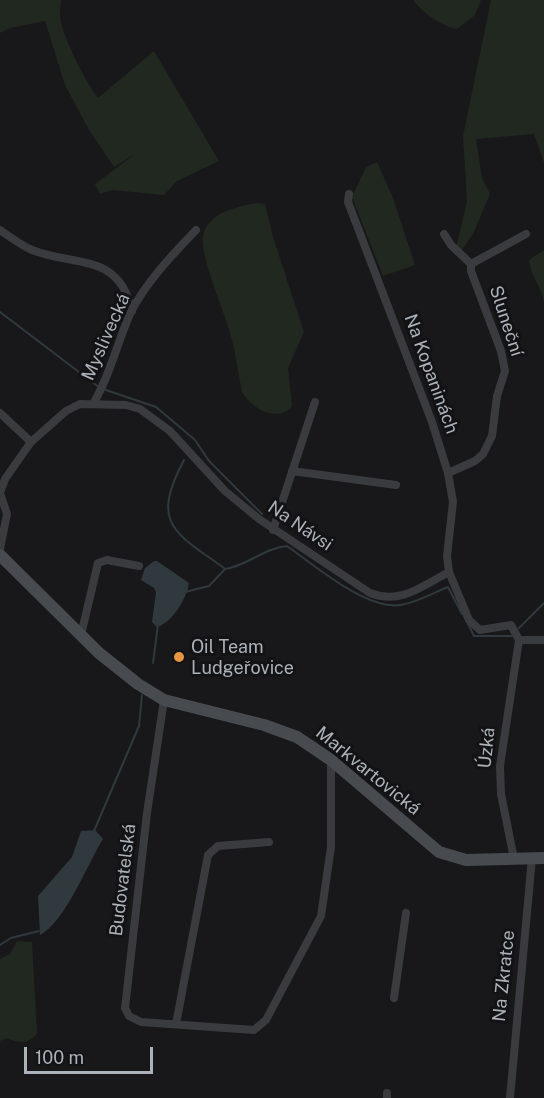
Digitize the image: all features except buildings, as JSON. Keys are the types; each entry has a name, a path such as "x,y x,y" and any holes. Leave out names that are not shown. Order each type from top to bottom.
{"street":[{"name":"Na Kopaninách","path":"349,194 348,202 432,422 448,473 453,502 447,556 449,572"},
{"path":"0,230 33,250 98,264 121,284 129,297 132,311"},
{"name":"Myslivecká","path":"93,404 102,389 132,311 179,248 196,230"},
{"path":"444,234 451,245 471,264 526,234"},
{"name":"Sluneční","path":"448,473 475,461 483,454 492,436 497,396 505,371 501,351 471,272 471,264"},
{"path":"273,530 315,402"},
{"name":"Na Návsi","path":"0,549 8,514 0,493 5,479 31,441 66,411 80,404 126,405 140,409 170,431 225,491 273,530 370,593 386,599 399,597 449,572"},
{"path":"0,413 31,441"},
{"path":"292,471 396,485"},
{"name":"Markvartovická","path":"0,555 120,671 164,700 281,730 297,737 331,760 439,852 466,860 538,858"},
{"path":"81,635 98,562 106,560 139,566"},
{"path":"449,572 474,627 480,630 511,625 519,640 544,640"},
{"name":"Úzká","path":"514,859 501,794 500,766 519,640"},
{"name":"Budovatelská","path":"164,700 147,813 125,1008 129,1016 141,1022 254,1030 266,1020 321,916 331,847 331,760"},
{"path":"176,1024 208,855 218,846 269,842"},
{"name":"Na Zkratce","path":"510,1098 538,858"},
{"path":"394,998 406,917"}],"shaded area":[{"path":"0,0 61,0 60,14 64,32 81,70 98,98 154,51 219,161 177,181 164,195 112,190 100,194 95,184 135,154 114,167 89,130 65,85 45,21 10,28 0,33"},
{"path":"413,0 481,0 475,15 457,29 433,18"},
{"path":"491,0 544,0 544,163 534,134 476,139 482,178 490,194 473,234 461,251 456,248 467,201 463,136"},
{"path":"377,162 393,198 415,265 383,276 352,197 366,167"},
{"path":"258,203 265,204 273,237 304,332 288,368 292,406 279,414 265,412 258,408 242,392 232,340 208,269 203,245 206,228 217,216 233,208"},
{"path":"544,250 544,301 531,271 529,260"},
{"path":"154,561 189,583 178,609 168,621 157,627 152,622 156,592 154,588 141,580 145,568"},
{"path":"95,830 103,839 67,906 49,928 40,935 38,896 72,857 81,831"},
{"path":"17,941 32,942 37,1034 23,1042 7,1038 0,1041 0,959 10,954"}],"waterway":[{"path":"0,312 100,388 156,407 195,440 209,461 262,514"},
{"path":"184,460 169,499 169,513 173,524 180,535 224,568"},
{"path":"185,592 209,586 225,569 279,547 287,546 356,594 372,601 386,605 406,604 448,587 462,614"},
{"path":"519,628 544,603"},
{"path":"153,663 158,624"},
{"path":"468,624 474,636 512,636"},
{"path":"94,831 139,726 142,695"},
{"path":"0,945 11,938 39,931"}],"place":[{"name":"Oil Team Ludgeřovice","path":"179,657"}]}
